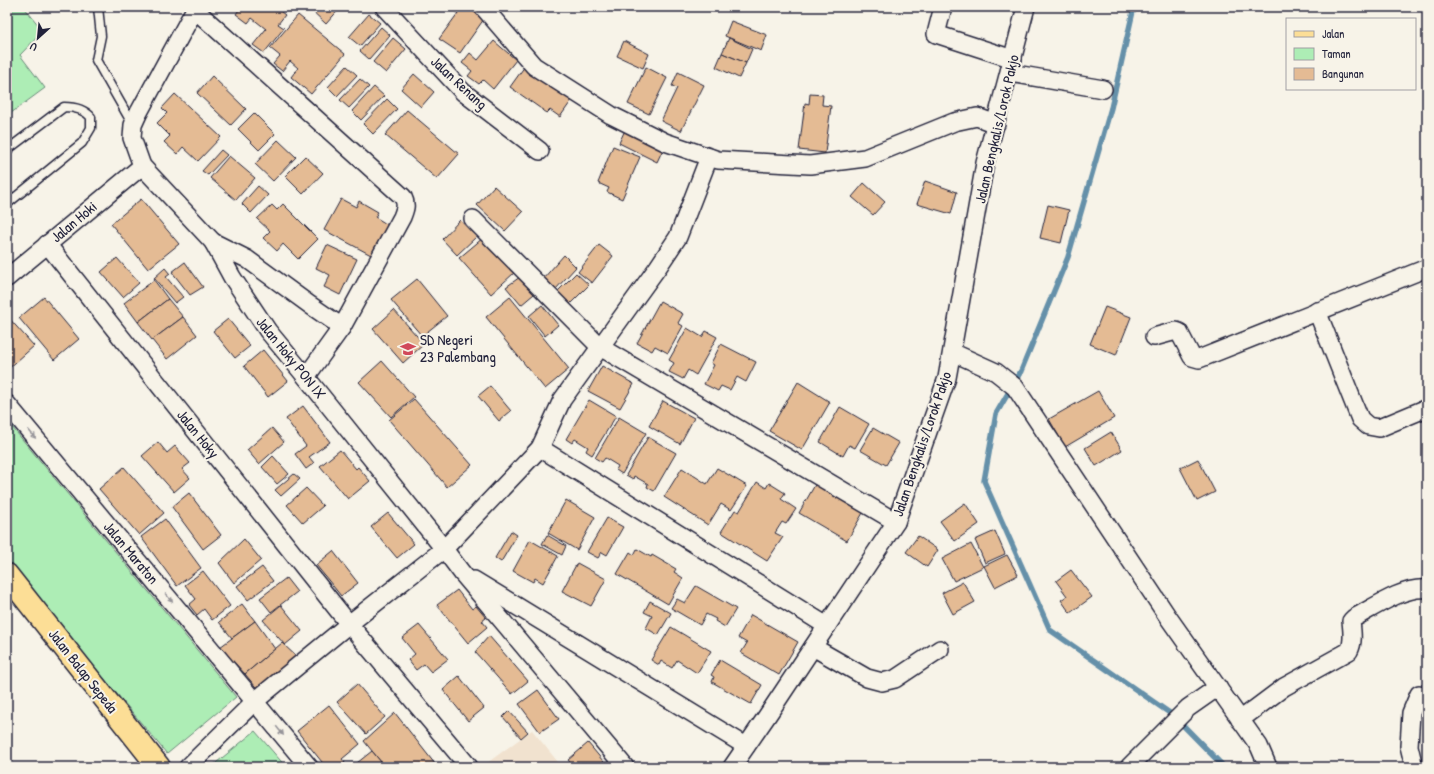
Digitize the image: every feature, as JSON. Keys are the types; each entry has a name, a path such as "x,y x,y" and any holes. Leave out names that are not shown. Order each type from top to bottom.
{"main road":[{"name":"Jalan Balap Sepeda","path":"7,576 159,767"},
{"name":"Jalan Balap Sepeda","path":"7,594 143,767"}],"street":[{"path":"142,166 132,138 133,125 196,7 202,16 403,197 406,206 402,217 342,327 306,377"},
{"name":"Jalan Renang","path":"384,7 463,92 540,152"},
{"path":"483,7 534,66 611,115 664,142 718,160 810,165 865,158 954,122 977,117 996,124"},
{"path":"943,7 936,34 1011,66 1104,89"},
{"name":"Jalan Bengkalis/Lorok Pakjo","path":"734,766 896,522 947,378 985,163 1026,7"},
{"path":"188,767 255,701 444,549 540,448 562,400 678,237 710,157"},
{"name":"Jalan Hoky PON IX","path":"142,166 213,242 232,278 268,331 462,573 625,767"},
{"name":"Jalan Hoki","path":"7,278 142,166"},
{"path":"473,219 600,347 896,522"},
{"path":"213,242 247,259 342,327"},
{"name":"Jalan Hoky","path":"47,244 349,624 469,767"},
{"path":"1154,337 1176,331 1180,332 1192,357 1199,359 1427,268"},
{"path":"1317,311 1360,419 1368,426 1379,428 1427,408"},
{"path":"952,352 996,372 1015,387 1168,617 1259,746 1268,767"},
{"name":"Jalan Maraton","path":"7,404 309,767"},
{"path":"540,448 827,626"},
{"path":"462,573 746,746"},
{"path":"1240,720 1284,687 1349,651 1352,646 1351,621 1354,618 1406,591 1427,589"},
{"path":"813,648 866,678 882,682 894,679 940,649"},
{"path":"1129,767 1188,708 1218,687"},
{"path":"1414,767 1409,746 1411,713 1419,694"}],"lane":[{"path":"98,7 101,36 96,60 133,125"},
{"path":"7,150 64,106 75,107 86,111 91,117 91,128 82,143 7,204"}],"shaded area":[{"path":"532,730 562,767 491,767 487,763"}],"green space":[{"path":"7,7 24,7 43,31 20,55 45,88 7,116"},
{"path":"7,421 236,697 167,754 7,562"},
{"path":"255,731 286,767 211,767"}],"building":[{"path":"241,7 275,7 285,15 278,24 284,28 264,53 253,45 266,29 252,18 248,23 236,14"},
{"path":"308,7 341,7 326,24"},
{"path":"449,7 467,7 484,19 460,53 439,39 458,13"},
{"path":"369,14 380,23 360,46 349,37"},
{"path":"298,15 345,54 311,94 291,77 298,68 290,61 282,71 273,64 280,56 270,48"},
{"path":"731,21 767,35 761,51 725,36"},
{"path":"381,27 390,35 369,59 360,51"},
{"path":"393,38 406,49 386,73 373,62"},
{"path":"729,38 752,49 746,63 722,53"},
{"path":"494,41 516,60 493,89 483,80 479,84 468,76 472,71 462,63 470,53 478,60"},
{"path":"624,41 649,54 643,68 617,56"},
{"path":"722,53 746,63 739,78 716,67"},
{"path":"347,66 357,75 337,96 328,87"},
{"path":"525,66 572,100 560,117 550,110 547,113 510,87"},
{"path":"646,67 667,78 649,114 628,104"},
{"path":"678,72 704,85 681,131 661,121 677,88 672,86"},
{"path":"414,74 434,92 421,107 401,89"},
{"path":"212,76 246,109 231,125 197,93"},
{"path":"360,79 369,87 349,108 340,100"},
{"path":"374,87 384,96 361,120 352,111"},
{"path":"175,94 221,137 198,161 183,147 177,154 164,142 170,136 157,123 167,113 162,108"},
{"path":"810,94 823,95 822,105 831,106 825,153 799,150 805,103 809,104"},
{"path":"387,99 397,109 373,134 363,124"},
{"path":"407,110 459,154 437,179 385,135"},
{"path":"254,113 275,134 259,150 238,129"},
{"path":"626,128 664,147 657,162 619,143"},
{"path":"278,140 296,157 273,181 255,164"},
{"path":"613,146 640,157 622,199 607,192 609,188 598,183"},
{"path":"221,150 227,155 208,175 202,171"},
{"path":"229,156 255,178 236,200 210,178"},
{"path":"305,156 323,173 303,194 285,176"},
{"path":"925,181 957,192 951,214 917,204"},
{"path":"864,183 885,202 873,215 852,197"},
{"path":"258,186 268,195 251,213 242,204"},
{"path":"494,186 523,212 505,231 477,205"},
{"path":"141,199 179,244 148,269 111,224"},
{"path":"341,199 356,207 359,201 378,212 375,217 388,225 371,255 324,230"},
{"path":"283,204 318,239 298,259 283,244 277,251 263,238 270,231 257,219 272,205 277,210"},
{"path":"1048,205 1069,210 1061,243 1040,238"},
{"path":"460,220 476,237 457,255 442,239"},
{"path":"483,238 514,273 491,294 459,258"},
{"path":"327,245 357,259 340,295 324,287 330,275 316,268"},
{"path":"599,245 613,256 592,283 578,272"},
{"path":"564,255 576,267 555,290 543,279"},
{"path":"117,258 139,283 123,297 101,272"},
{"path":"185,262 203,287 190,295 172,272"},
{"path":"165,268 170,274 166,277 183,297 175,303 154,278"},
{"path":"576,273 589,285 568,306 555,294"},
{"path":"520,277 534,294 521,305 506,287"},
{"path":"417,279 447,316 422,336 391,300"},
{"path":"154,280 168,299 138,322 124,303"},
{"path":"44,297 79,339 54,360 19,318"},
{"path":"510,297 569,369 545,389 486,317"},
{"path":"168,299 183,317 152,340 138,322"},
{"path":"660,301 683,314 678,323 683,326 668,353 655,346 652,351 637,343"},
{"path":"542,305 558,325 545,336 529,316"},
{"path":"1105,307 1131,317 1116,355 1090,344"},
{"path":"394,310 424,344 403,363 373,329"},
{"path":"7,316 34,346 7,370"},
{"path":"183,317 197,335 167,359 152,340"},
{"path":"228,319 250,346 235,358 213,331"},
{"path":"687,328 702,337 706,331 717,337 696,375 688,370 683,379 669,372 674,363 669,360"},
{"path":"721,344 756,362 746,382 737,377 730,390 721,386 718,391 704,384 714,365 711,363"},
{"path":"263,350 288,381 268,397 244,366"},
{"path":"382,361 414,397 391,417 359,382"},
{"path":"602,366 634,384 620,408 588,391"},
{"path":"798,382 830,402 802,450 769,431"},
{"path":"490,386 511,411 499,421 478,396"},
{"path":"1098,391 1114,418 1065,447 1049,419"},
{"path":"414,399 472,465 447,487 389,420"},
{"path":"589,400 616,416 592,455 586,451 588,447 575,439 572,443 566,439"},
{"path":"663,401 694,418 680,444 649,426"},
{"path":"303,406 330,442 309,457 314,463 306,469 295,454 306,446 286,419"},
{"path":"840,407 869,424 855,448 849,445 843,456 820,442"},
{"path":"619,417 646,433 622,474 616,470 618,466 605,458 602,462 595,458"},
{"path":"272,428 284,442 259,464 247,450"},
{"path":"873,428 899,443 886,465 860,450"},
{"path":"1111,432 1122,450 1096,466 1085,448"},
{"path":"648,437 676,453 654,491 647,487 648,484 634,476 633,479 626,475"},
{"path":"158,442 167,453 175,446 190,463 182,469 190,478 174,492 142,456"},
{"path":"340,450 356,469 358,467 370,481 348,499 320,466"},
{"path":"273,456 289,474 277,484 262,467"},
{"path":"1198,459 1215,492 1197,501 1180,468"},
{"path":"124,467 164,513 139,535 99,489"},
{"path":"682,468 707,484 717,468 747,486 731,510 721,504 708,525 664,497"},
{"path":"294,474 300,479 281,496 275,490"},
{"path":"757,482 766,488 769,483 785,493 781,499 796,509 786,524 782,522 775,533 783,537 767,561 721,532 735,510 739,512"},
{"path":"816,483 864,511 847,541 799,513"},
{"path":"306,488 323,506 303,523 287,505"},
{"path":"189,493 221,535 203,549 172,507"},
{"path":"566,500 595,517 577,550 548,533"},
{"path":"965,503 979,524 955,541 940,521"},
{"path":"388,513 414,544 397,558 371,527"},
{"path":"607,518 623,527 607,555 602,552 598,558 587,552"},
{"path":"165,519 201,568 177,586 141,537"},
{"path":"511,531 517,535 501,562 495,558"},
{"path":"995,531 1005,554 985,563 975,540"},
{"path":"547,535 566,546 562,555 542,544"},
{"path":"918,536 938,550 927,567 906,552"},
{"path":"244,539 261,560 234,583 219,563"},
{"path":"530,540 558,556 543,583 535,578 533,582 513,571"},
{"path":"971,544 983,567 954,581 942,559"},
{"path":"637,549 651,557 652,555 676,569 674,572 683,578 668,604 617,574 630,552 634,555"},
{"path":"333,551 358,583 341,596 316,565"},
{"path":"1007,555 1018,575 995,587 984,566"},
{"path":"577,563 606,579 591,606 562,591"},
{"path":"262,567 273,581 248,600 237,586"},
{"path":"1071,570 1092,597 1070,613 1061,600 1067,596 1056,581"},
{"path":"203,571 230,606 212,620 204,609 197,615 189,605 196,599 185,585"},
{"path":"286,578 297,592 271,612 260,598"},
{"path":"963,582 975,602 953,614 942,593"},
{"path":"696,586 736,609 725,627 715,621 716,619 706,614 700,625 671,608 677,599 685,603"},
{"path":"457,590 472,609 476,606 486,618 482,621 487,627 468,643 437,605"},
{"path":"650,601 671,613 658,635 646,628 652,616 644,612"},
{"path":"242,604 255,621 232,638 219,622"},
{"path":"281,605 302,631 285,645 263,620"},
{"path":"751,615 798,642 779,675 741,653 747,643 738,638"},
{"path":"255,621 275,649 245,674 220,647"},
{"path":"419,625 448,659 431,672 424,664 416,670 408,660 415,654 402,638"},
{"path":"671,627 711,651 697,673 677,660 672,668 661,661 659,665 651,660"},
{"path":"489,636 528,681 512,694 475,652"},
{"path":"282,643 298,658 260,692 245,674"},
{"path":"720,660 762,685 751,704 712,682 714,677 711,675"},
{"path":"459,676 484,708 468,721 443,690"},
{"path":"357,684 385,717 366,734 337,702"},
{"path":"538,690 559,719 540,732 519,704"},
{"path":"329,705 360,744 342,759 345,763 340,767 326,767 297,731"},
{"path":"509,711 528,732 521,738 503,717"},
{"path":"395,713 435,764 432,767 385,767 364,741"},
{"path":"588,743 608,767 574,767 568,760"},
{"path":"372,751 385,767 352,767"}],"waterway":[{"path":"1134,7 1111,108 1068,257 1021,371 996,414 984,481 1050,630 1174,716 1224,767"}],"place":[{"name":"SD Negeri 23 Palembang","path":"408,349"}]}
